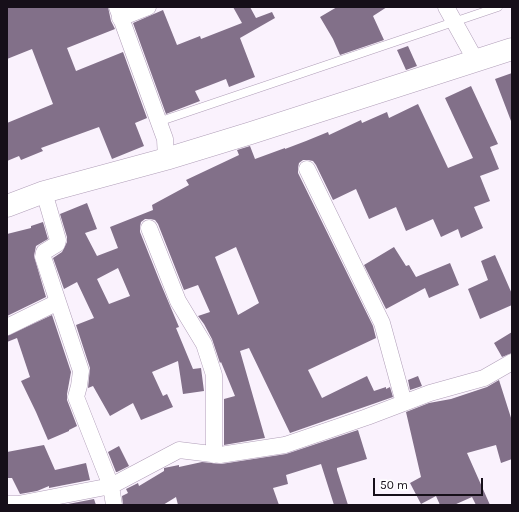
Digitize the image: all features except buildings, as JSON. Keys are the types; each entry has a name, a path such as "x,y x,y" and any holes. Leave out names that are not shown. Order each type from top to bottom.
{"street":[{"path":"148,7 119,13 165,139 166,159"},
{"path":"446,7 476,61"},
{"path":"7,206 44,192 166,159 512,49"},
{"path":"307,169 382,323 404,403"},
{"path":"44,192 58,240 57,244 44,252 43,258 81,372 80,386 76,396 111,486 114,505"},
{"path":"149,228 178,301 204,344 214,375 214,455"},
{"path":"7,327 58,302"},
{"path":"7,504 18,504 111,486 179,450 220,455 285,445 430,393 484,378 512,362"}],"lane":[{"path":"158,122 498,7"}]}
